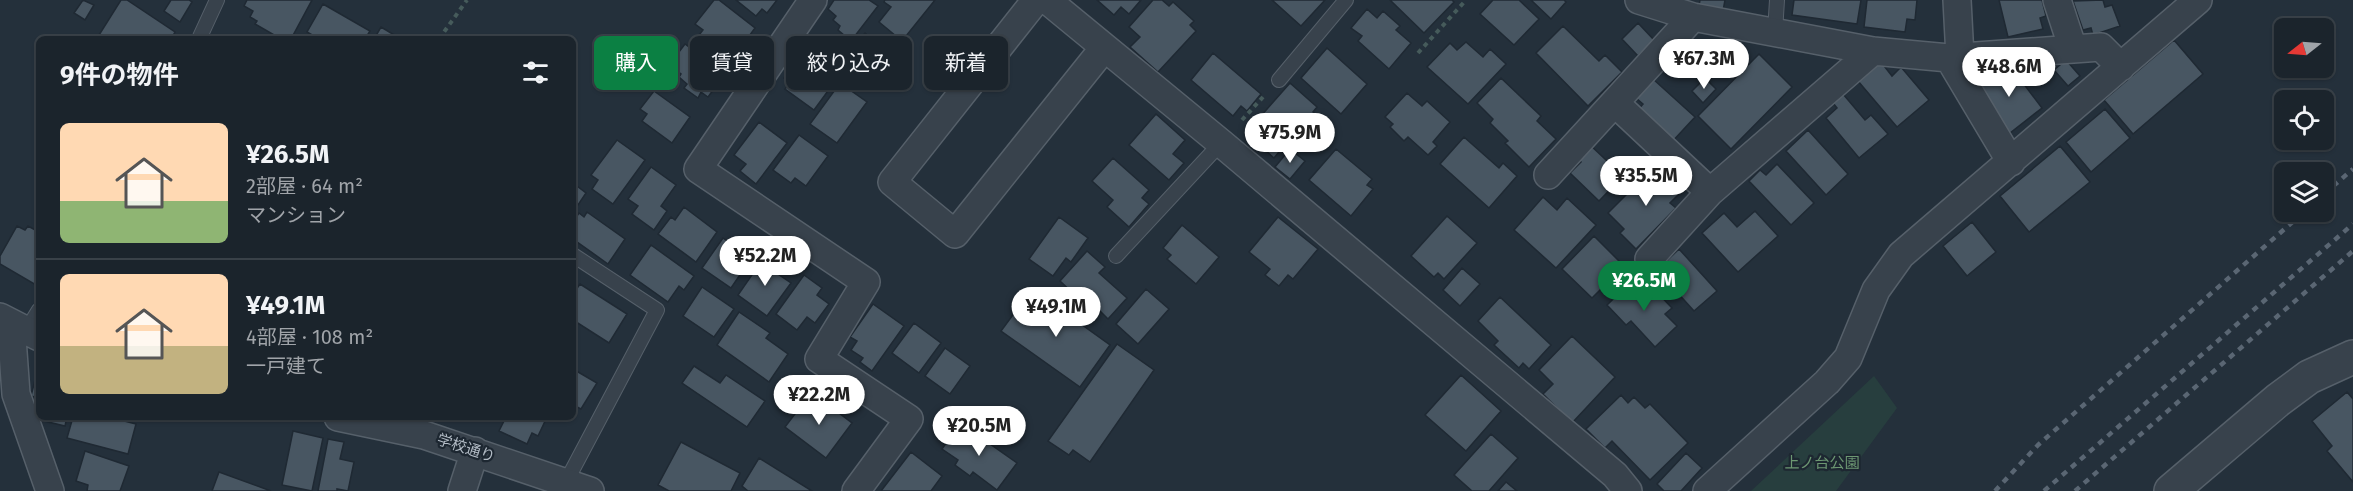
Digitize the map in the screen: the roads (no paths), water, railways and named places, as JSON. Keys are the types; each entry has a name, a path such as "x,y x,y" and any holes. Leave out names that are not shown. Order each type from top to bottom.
{"street":[{"path":"813,0 698,169 866,282 819,359 909,419 856,491"},
{"path":"1036,0 892,182 955,234 1104,48"},
{"path":"1047,0 1221,142 1615,474 1628,491"},
{"path":"1639,0 1775,32 1873,51 1954,57 2101,47 2121,68"},
{"path":"1957,0 1954,57 2011,162"},
{"path":"2056,0 2073,49"},
{"path":"1707,491 1834,374 1848,358 1876,290 1901,255 2198,0"},
{"path":"1548,175 1615,103 1680,9"},
{"path":"1649,259 1710,192 1873,51"},
{"path":"1615,103 1710,192"},
{"path":"23,324 16,394 50,491"},
{"path":"2171,491 2309,377 2353,357"},
{"name":"学校通り","path":"352,420 424,435 578,487"},
{"path":"462,491 475,451"}],"lane":[{"path":"200,36 217,0"},
{"path":"1279,80 1346,0"},
{"path":"1775,32 1777,0"},
{"path":"1116,256 1221,142"},
{"path":"576,257 657,310 578,487"}],"railway":[{"path":"2334,185 2353,169"},
{"path":"1995,491 2038,445 2293,222"},
{"path":"2044,491 2353,224"},
{"path":"2075,491 2353,251"}],"park label":[{"name":"上ノ台公園","path":"1822,463"}]}
